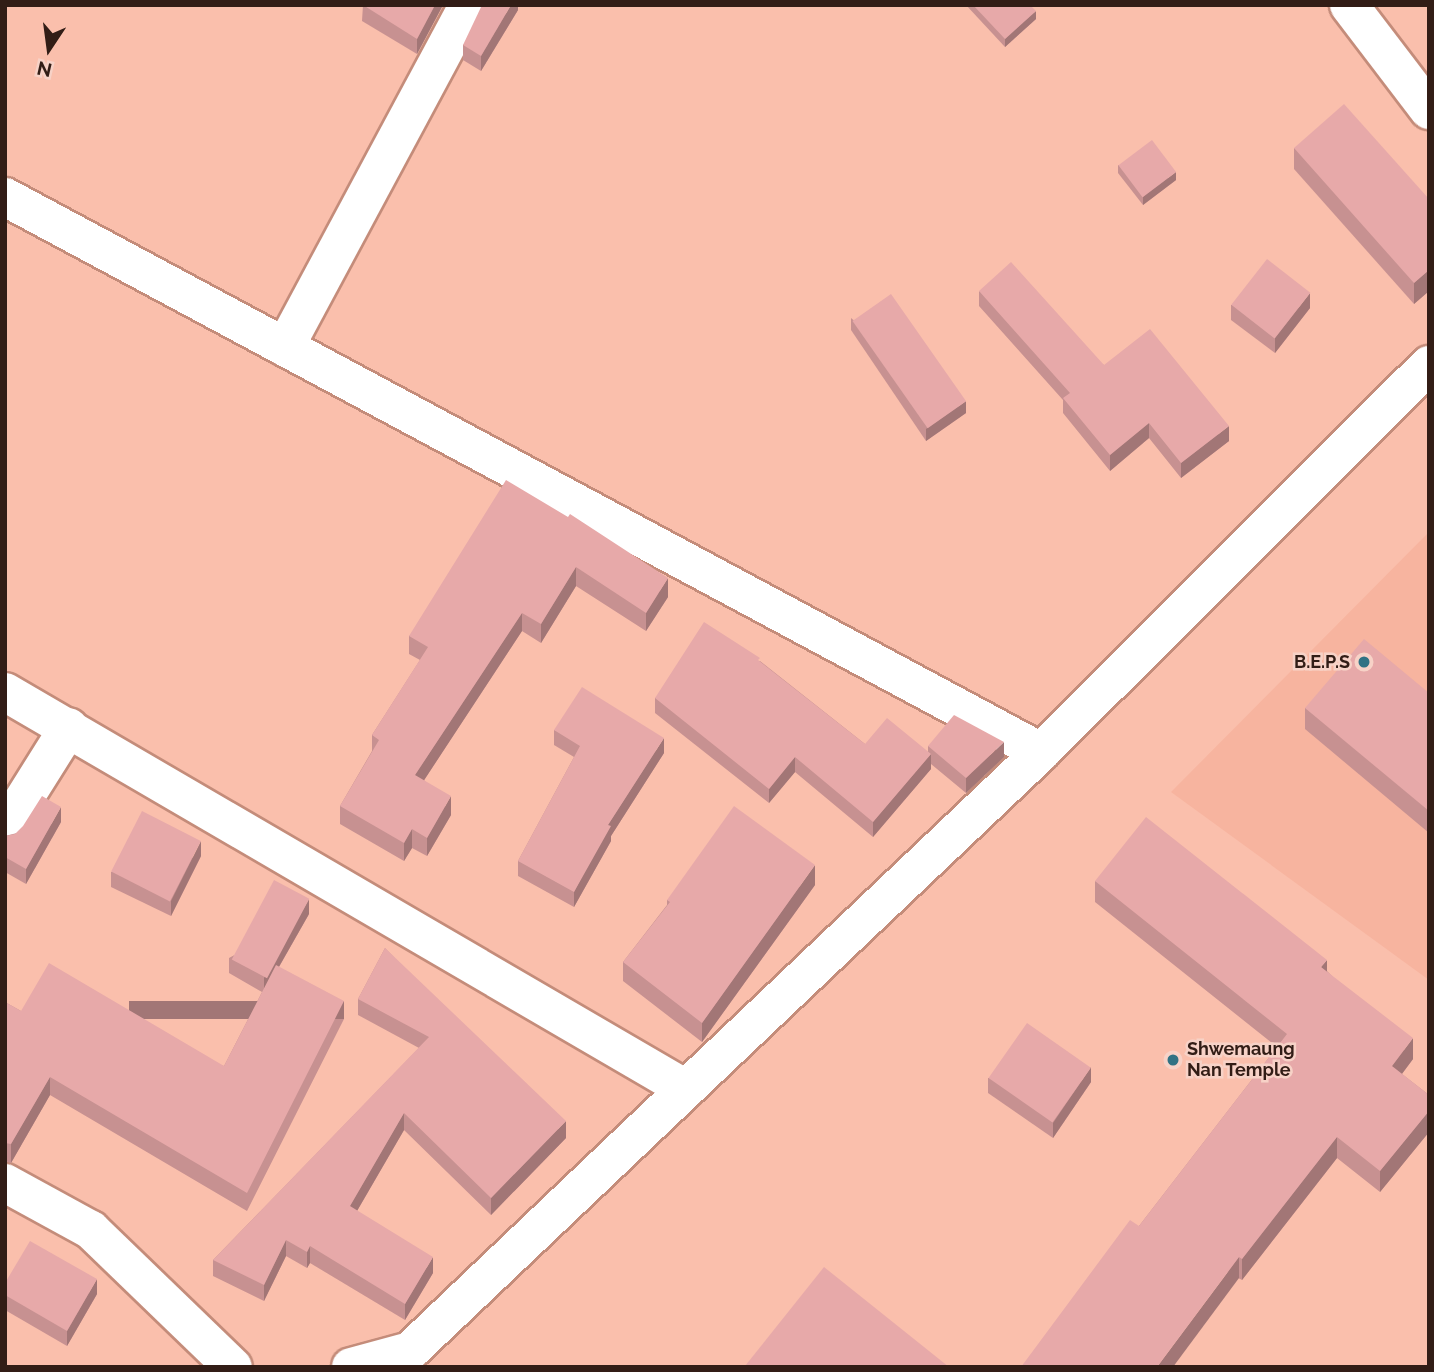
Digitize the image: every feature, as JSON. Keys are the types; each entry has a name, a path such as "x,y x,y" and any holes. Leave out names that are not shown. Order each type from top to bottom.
{"street":[{"path":"285,347 468,5"},
{"path":"1349,5 1429,110"},
{"path":"5,197 1041,752"},
{"path":"351,1367 405,1359 1041,752 1429,365"},
{"path":"5,692 686,1089"},
{"path":"5,830 69,727"},
{"path":"5,1183 91,1230 233,1367"}],"shaded area":[{"name":"B.E.P.S","path":"1429,532 1429,980 1171,792"}],"building":[{"path":"363,5 435,5 417,39"},
{"path":"482,5 511,5 481,56 463,45"},
{"path":"973,5 1030,5 1036,11 1005,39"},
{"path":"1344,104 1429,199 1429,270 1414,283 1294,148"},
{"path":"1152,140 1176,172 1143,197 1118,165"},
{"path":"1267,259 1310,293 1275,339 1231,305"},
{"path":"1011,262 1104,365 1150,329 1229,426 1181,463 1149,423 1110,455 1063,398 1070,393 979,291"},
{"path":"891,294 966,401 928,428 852,321"},
{"path":"506,480 568,517 570,514 668,578 646,613 576,567 541,624 522,613 415,775 451,796 427,838 412,829 404,843 340,806 379,740 372,735 428,647 409,636"},
{"path":"704,622 760,658 758,660 865,744 887,718 931,754 873,822 795,757 769,789 655,698"},
{"path":"1364,639 1429,693 1429,811 1305,708"},
{"path":"582,687 664,738 608,825 611,826 574,892 518,861 580,746 554,730"},
{"path":"954,715 1004,742 966,778 928,746"},
{"path":"42,796 61,807 26,869 5,857 5,836 15,834 23,826"},
{"path":"734,806 815,865 702,1023 623,962 670,902 667,900"},
{"path":"142,811 201,841 170,902 111,872"},
{"path":"1146,817 1327,960 1321,967 1413,1038 1392,1066 1429,1095 1429,1111 1380,1171 1337,1137 1242,1259 1239,1257 1157,1367 1021,1367 1130,1220 1139,1226 1287,1034 1095,881"},
{"path":"274,880 309,899 267,978 232,959"},
{"path":"385,948 566,1121 491,1198 404,1113 350,1206 433,1257 405,1304 310,1246 307,1252 286,1240 264,1285 213,1260 429,1037 358,999"},
{"path":"49,963 224,1066 276,965 344,1001 247,1193 50,1077 11,1144 5,1143 5,1002 21,1011"},
{"path":"1027,1023 1091,1068 1052,1123 989,1078"},
{"path":"30,1241 97,1279 67,1331 5,1295 5,1283"},
{"path":"824,1267 949,1367 746,1367"}],"place":[{"name":"B.E.P.S","path":"1364,662"},
{"name":"Shwemaung Nan Temple","path":"1173,1060"}]}
